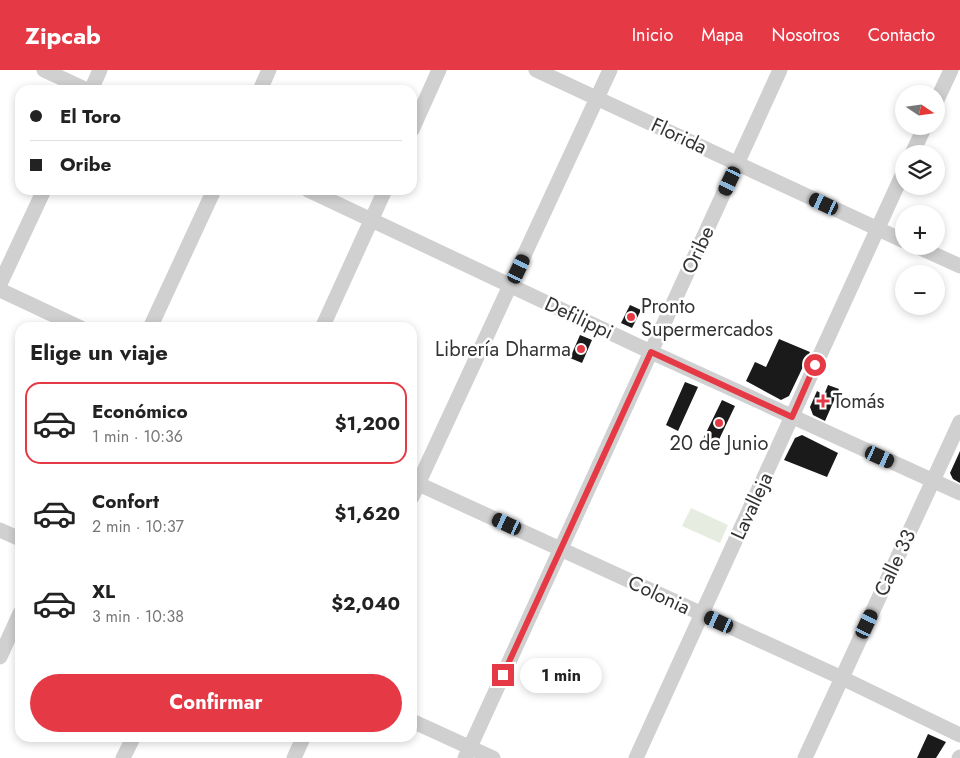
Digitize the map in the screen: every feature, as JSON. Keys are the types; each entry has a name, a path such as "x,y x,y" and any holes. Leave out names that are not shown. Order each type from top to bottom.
{"street":[{"path":"44,70 78,85"},
{"path":"92,85 100,70"},
{"path":"262,85 269,70"},
{"path":"417,119 439,70"},
{"name":"Florida","path":"536,70 895,237"},
{"path":"417,483 511,286 610,70"},
{"name":"Oribe","path":"468,753 780,70"},
{"path":"944,85 951,70"},
{"name":"Lavalleja","path":"636,758 895,190"},
{"path":"0,284 42,195"},
{"path":"153,322 212,195"},
{"name":"Defilippi","path":"319,195 651,352 960,493"},
{"path":"325,322 383,195"},
{"path":"936,255 960,266"},
{"path":"0,290 68,322"},
{"name":"Calle 33","path":"805,758 960,422"},
{"name":"Colonia","path":"417,488 560,549 842,678 960,735"},
{"path":"0,530 15,537"},
{"path":"0,657 15,624"},
{"path":"417,724 468,753 494,758"},
{"path":"123,758 130,742"},
{"path":"294,758 301,742"}],"shaded area":[{"path":"691,508 728,525 720,543 682,526"}],"building":[{"name":"Pronto Supermercados","path":"630,305 641,310 632,328 621,323"},
{"name":"Librería Dharma","path":"580,335 592,340 582,363 570,358"},
{"path":"779,339 810,352 789,396 781,400 746,381 755,362 766,367"},
{"path":"685,382 698,387 678,431 666,425"},
{"name":"Tomás","path":"828,385 839,389 825,421 813,415 810,407 817,391 824,395"},
{"name":"20 de Junio","path":"722,400 735,406 716,446 703,439"},
{"path":"802,435 838,453 827,477 784,460 795,438"},
{"path":"960,451 960,483 953,479 950,473"},
{"path":"928,734 946,742 936,758 917,758"}],"place":[{"name":"Pronto Supermercados","path":"631,317"},
{"name":"Librería Dharma","path":"581,349"},
{"name":"Tomás","path":"823,401"},
{"name":"20 de Junio","path":"719,423"}],"route":[{"path":"503,675 651,352 792,417 815,365"}]}
